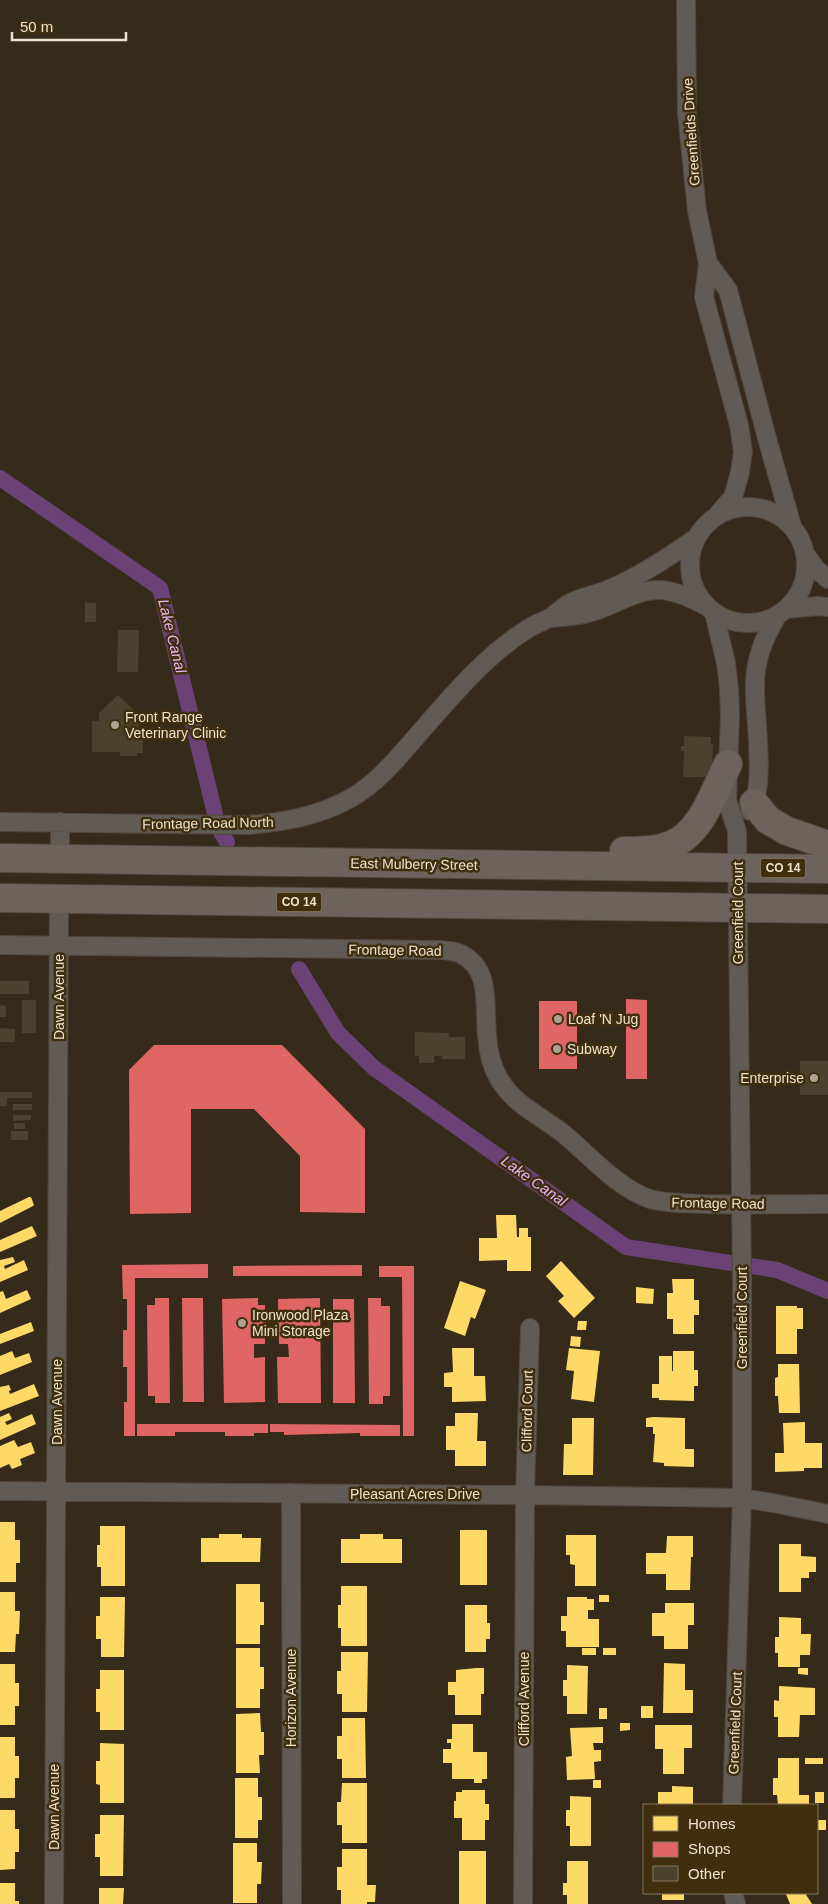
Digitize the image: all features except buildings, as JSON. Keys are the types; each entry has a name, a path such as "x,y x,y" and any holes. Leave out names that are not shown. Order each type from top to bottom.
{"highway":[{"path":"438,864 503,850 636,851 672,845 688,834 700,819 728,764"},
{"path":"754,803 768,820 787,831 828,845"},
{"name":"East Mulberry Street","path":"0,858 828,869"},
{"name":"CO 14","path":"0,898 828,909"}],"street":[{"name":"Greenfields Drive","path":"686,0 687,122 697,211 708,262"},
{"path":"708,262 704,297 739,425 743,452 733,497 718,514 705,524 696,538 690,553 689,569 692,582 697,594 709,609"},
{"path":"708,262 728,290 792,526 801,540 806,555 816,569 828,579"},
{"path":"718,514 733,508 749,506 765,509 780,516 792,526"},
{"name":"Frontage Road North","path":"0,822 249,825 279,823 308,816 337,805 371,785 389,768 472,676 500,650 530,627 549,618 572,602 611,589 643,573 696,538"},
{"path":"737,831 754,803 758,778 754,684 763,641 782,612 796,599 802,587 806,572 806,555"},
{"path":"549,618 578,616 594,612 637,594 659,590 672,591 726,619 738,623 752,624 764,621 782,612 818,606 828,607"},
{"name":"Greenfield Court","path":"709,609 726,663 730,715 727,800 737,831 738,868 742,1254 742,1498 732,1804"},
{"path":"60,822 60,860"},
{"name":"Dawn Avenue","path":"54,1904 60,899"},
{"name":"Frontage Road","path":"0,945 442,950 460,953 479,970 484,982 487,1037 494,1070 500,1080 519,1104 563,1134 624,1185 648,1198 664,1202 740,1205 828,1204"},
{"name":"Clifford Court","path":"525,1495 530,1328"},
{"name":"Pleasant Acres Drive","path":"0,1491 742,1498 773,1502 828,1514"},
{"name":"Horizon Avenue","path":"291,1493 292,1904"},
{"name":"Clifford Avenue","path":"523,1904 525,1495"}],"waterway":[{"name":"Lake Canal","path":"0,478 160,588 215,814"},
{"name":"Lake Canal","path":"221,832 227,842"},
{"name":"Lake Canal","path":"299,969 338,1033 374,1068 626,1247 777,1270 828,1291"}],"place":[{"name":"Front Range Veterinary Clinic","path":"115,725"},
{"name":"Loaf 'N Jug","path":"558,1019"},
{"name":"Subway","path":"557,1049"},
{"name":"Enterprise","path":"814,1078"},
{"name":"Ironwood Plaza Mini Storage","path":"242,1323"}]}
